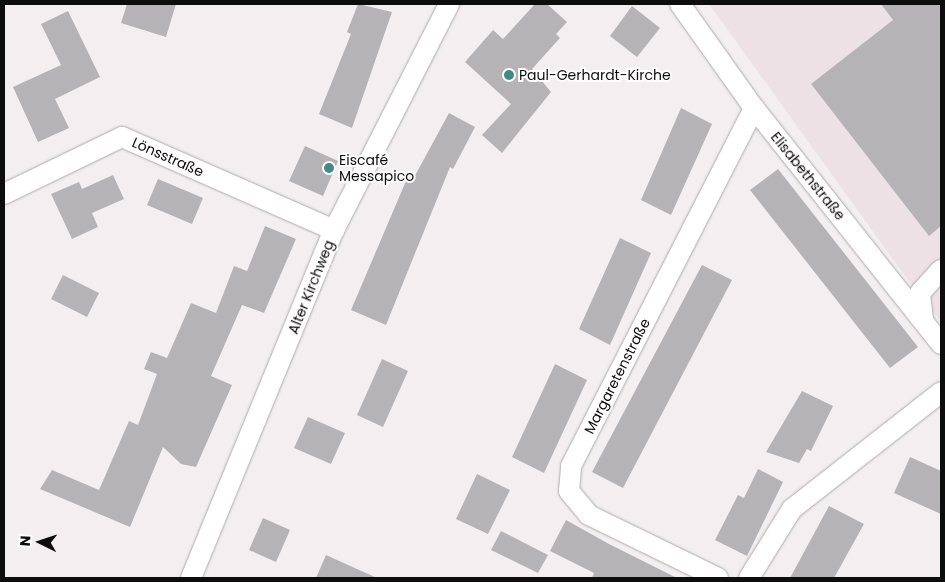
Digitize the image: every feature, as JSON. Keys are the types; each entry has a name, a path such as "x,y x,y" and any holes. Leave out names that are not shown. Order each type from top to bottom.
{"street":[{"name":"Alter Kirchweg","path":"191,578 334,230 449,4"},
{"name":"Elisabethstraße","path":"680,4 754,108 941,344"},
{"name":"Margaretenstraße","path":"718,578 589,515 569,491 571,466 754,108"},
{"name":"Lönsstraße","path":"4,194 122,137 334,230"},
{"path":"924,321 920,293 941,270"},
{"path":"749,578 792,509 941,392"}],"shaded area":[{"path":"709,4 941,4 941,322 902,272"}],"building":[{"path":"127,4 176,4 166,37 121,23"},
{"path":"358,4 392,12 352,128 319,114 351,34 347,32"},
{"name":"Paul-Gerhardt-Kirche","path":"535,4 547,4 567,22 556,34 560,38 532,69 551,92 502,153 482,135 511,104 465,62 493,30 503,39"},
{"path":"881,4 941,4 941,226 929,236 811,84 893,20"},
{"path":"632,6 660,28 637,57 610,36"},
{"path":"68,11 100,77 55,99 69,128 38,142 13,87 61,65 41,24"},
{"path":"681,108 712,124 671,215 641,200"},
{"path":"449,113 475,127 453,169 450,167 386,325 351,310 406,181 411,183"},
{"path":"305,146 338,161 323,196 289,181"},
{"path":"778,169 918,347 890,368 750,190"},
{"path":"113,175 124,199 92,213 98,227 72,239 51,194 79,182 82,189"},
{"path":"158,179 203,198 192,224 147,205"},
{"path":"265,226 296,239 264,313 242,305 211,376 232,385 196,467 181,464 163,447 130,527 40,489 52,470 99,490 129,421 138,425 157,374 144,369 151,352 167,358 191,303 216,313 234,266 247,271"},
{"path":"620,238 651,253 610,345 579,329"},
{"path":"702,265 732,280 623,488 592,472"},
{"path":"63,275 99,293 87,317 51,299"},
{"path":"382,359 408,371 383,427 357,415"},
{"path":"555,364 587,380 544,473 512,457"},
{"path":"802,391 833,406 811,451 807,449 799,463 766,452"},
{"path":"308,417 345,433 331,464 294,448"},
{"path":"910,457 941,471 941,514 894,493"},
{"path":"758,469 783,482 747,556 715,540 738,495 744,498"},
{"path":"477,474 510,490 488,534 456,519"},
{"path":"829,506 864,524 834,578 790,578"},
{"path":"263,518 290,530 276,562 249,550"},
{"path":"566,520 677,578 592,578 594,573 550,551"},
{"path":"501,531 548,555 538,573 491,550"},
{"path":"326,555 377,578 316,578"}],"place":[{"name":"Paul-Gerhardt-Kirche","path":"509,75"},
{"name":"Eiscafé Messapico","path":"329,168"}]}
